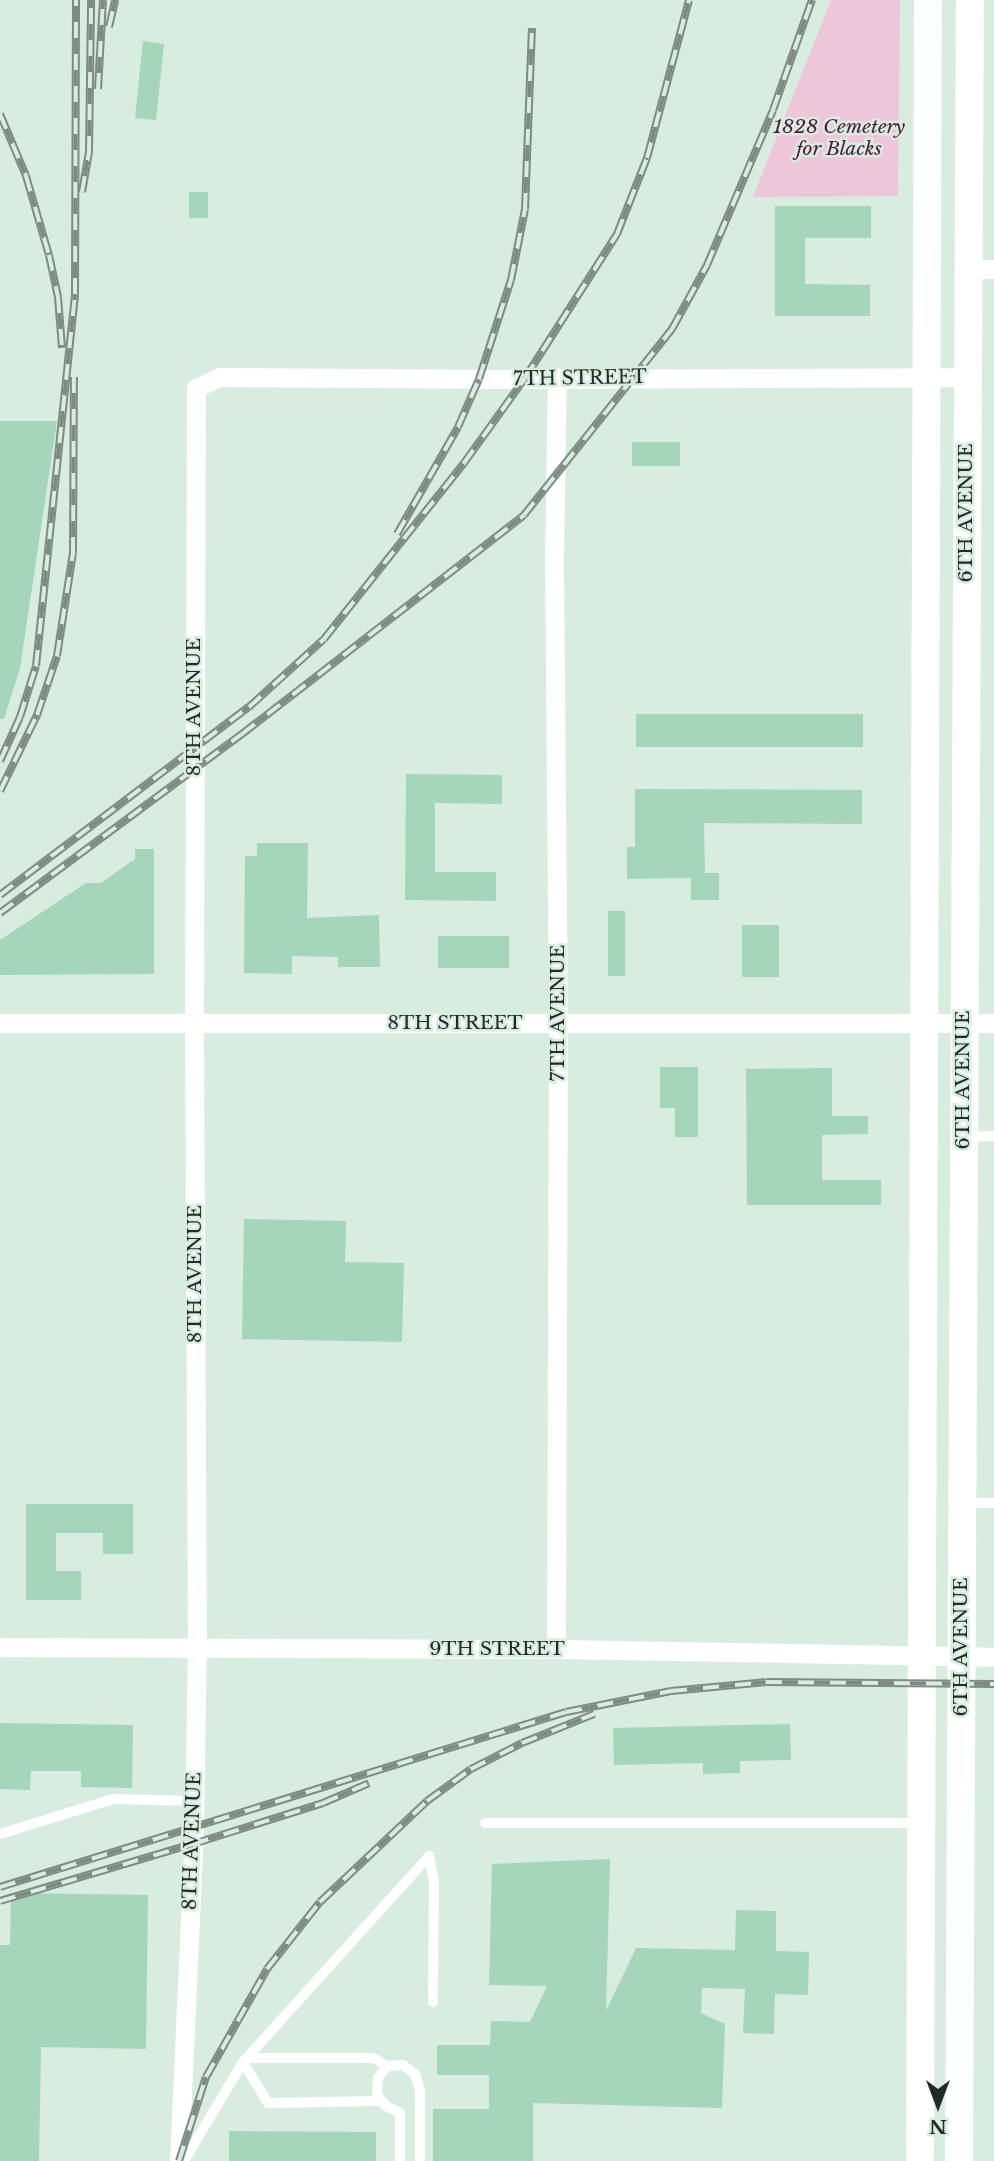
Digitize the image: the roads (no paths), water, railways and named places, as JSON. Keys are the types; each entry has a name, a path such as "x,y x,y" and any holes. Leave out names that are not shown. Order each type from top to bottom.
{"main road":[{"name":"6TH AVENUE","path":"920,2161 928,0"},
{"name":"6TH AVENUE","path":"959,2161 967,377 981,269 970,0"}],"street":[{"name":"7TH STREET","path":"195,387 220,377 967,377"},
{"name":"7TH AVENUE","path":"556,1649 558,1024 554,559 557,377"},
{"name":"8TH AVENUE","path":"182,2161 197,1647 195,387"},
{"name":"8TH STREET","path":"0,1023 994,1023"},
{"name":"9TH STREET","path":"0,1647 556,1649 994,1657"}],"lane":[{"path":"963,1137 994,1136"},
{"path":"962,1503 994,1503"},
{"path":"0,1834 113,1799 194,1801"},
{"path":"485,1823 921,1824"},
{"path":"182,2161 246,2060 429,1856 434,1881 433,2002"},
{"path":"246,2060 373,2057 387,2066 403,2065 415,2074 420,2090 420,2161"},
{"path":"246,2060 268,2103 382,2101"},
{"path":"387,2066 378,2078 377,2095 400,2113 400,2161"}],"railway":[{"path":"0,761 20,717 36,666 75,294 76,0"},
{"path":"82,192 89,152 91,0"},
{"path":"98,89 103,0"},
{"path":"109,27 115,0"},
{"path":"0,895 249,707 324,639 464,463 525,378 617,234 647,158 689,0"},
{"path":"0,913 242,734 524,515 672,329 707,265 773,110 812,0"},
{"path":"397,534 458,427 479,379 511,280 525,209 532,28"},
{"path":"0,114 26,176 49,255 58,297 62,348"},
{"path":"0,791 37,715 57,656 73,553 74,377"},
{"path":"0,1887 566,1712 671,1691 766,1682 994,1684"},
{"path":"179,2161 206,2077 267,1969 320,1902 427,1801 471,1769 522,1743 594,1714"},
{"path":"0,1901 323,1803 369,1783"}],"park label":[{"name":"1828 Cemetery for Blacks","path":"839,138"}]}
